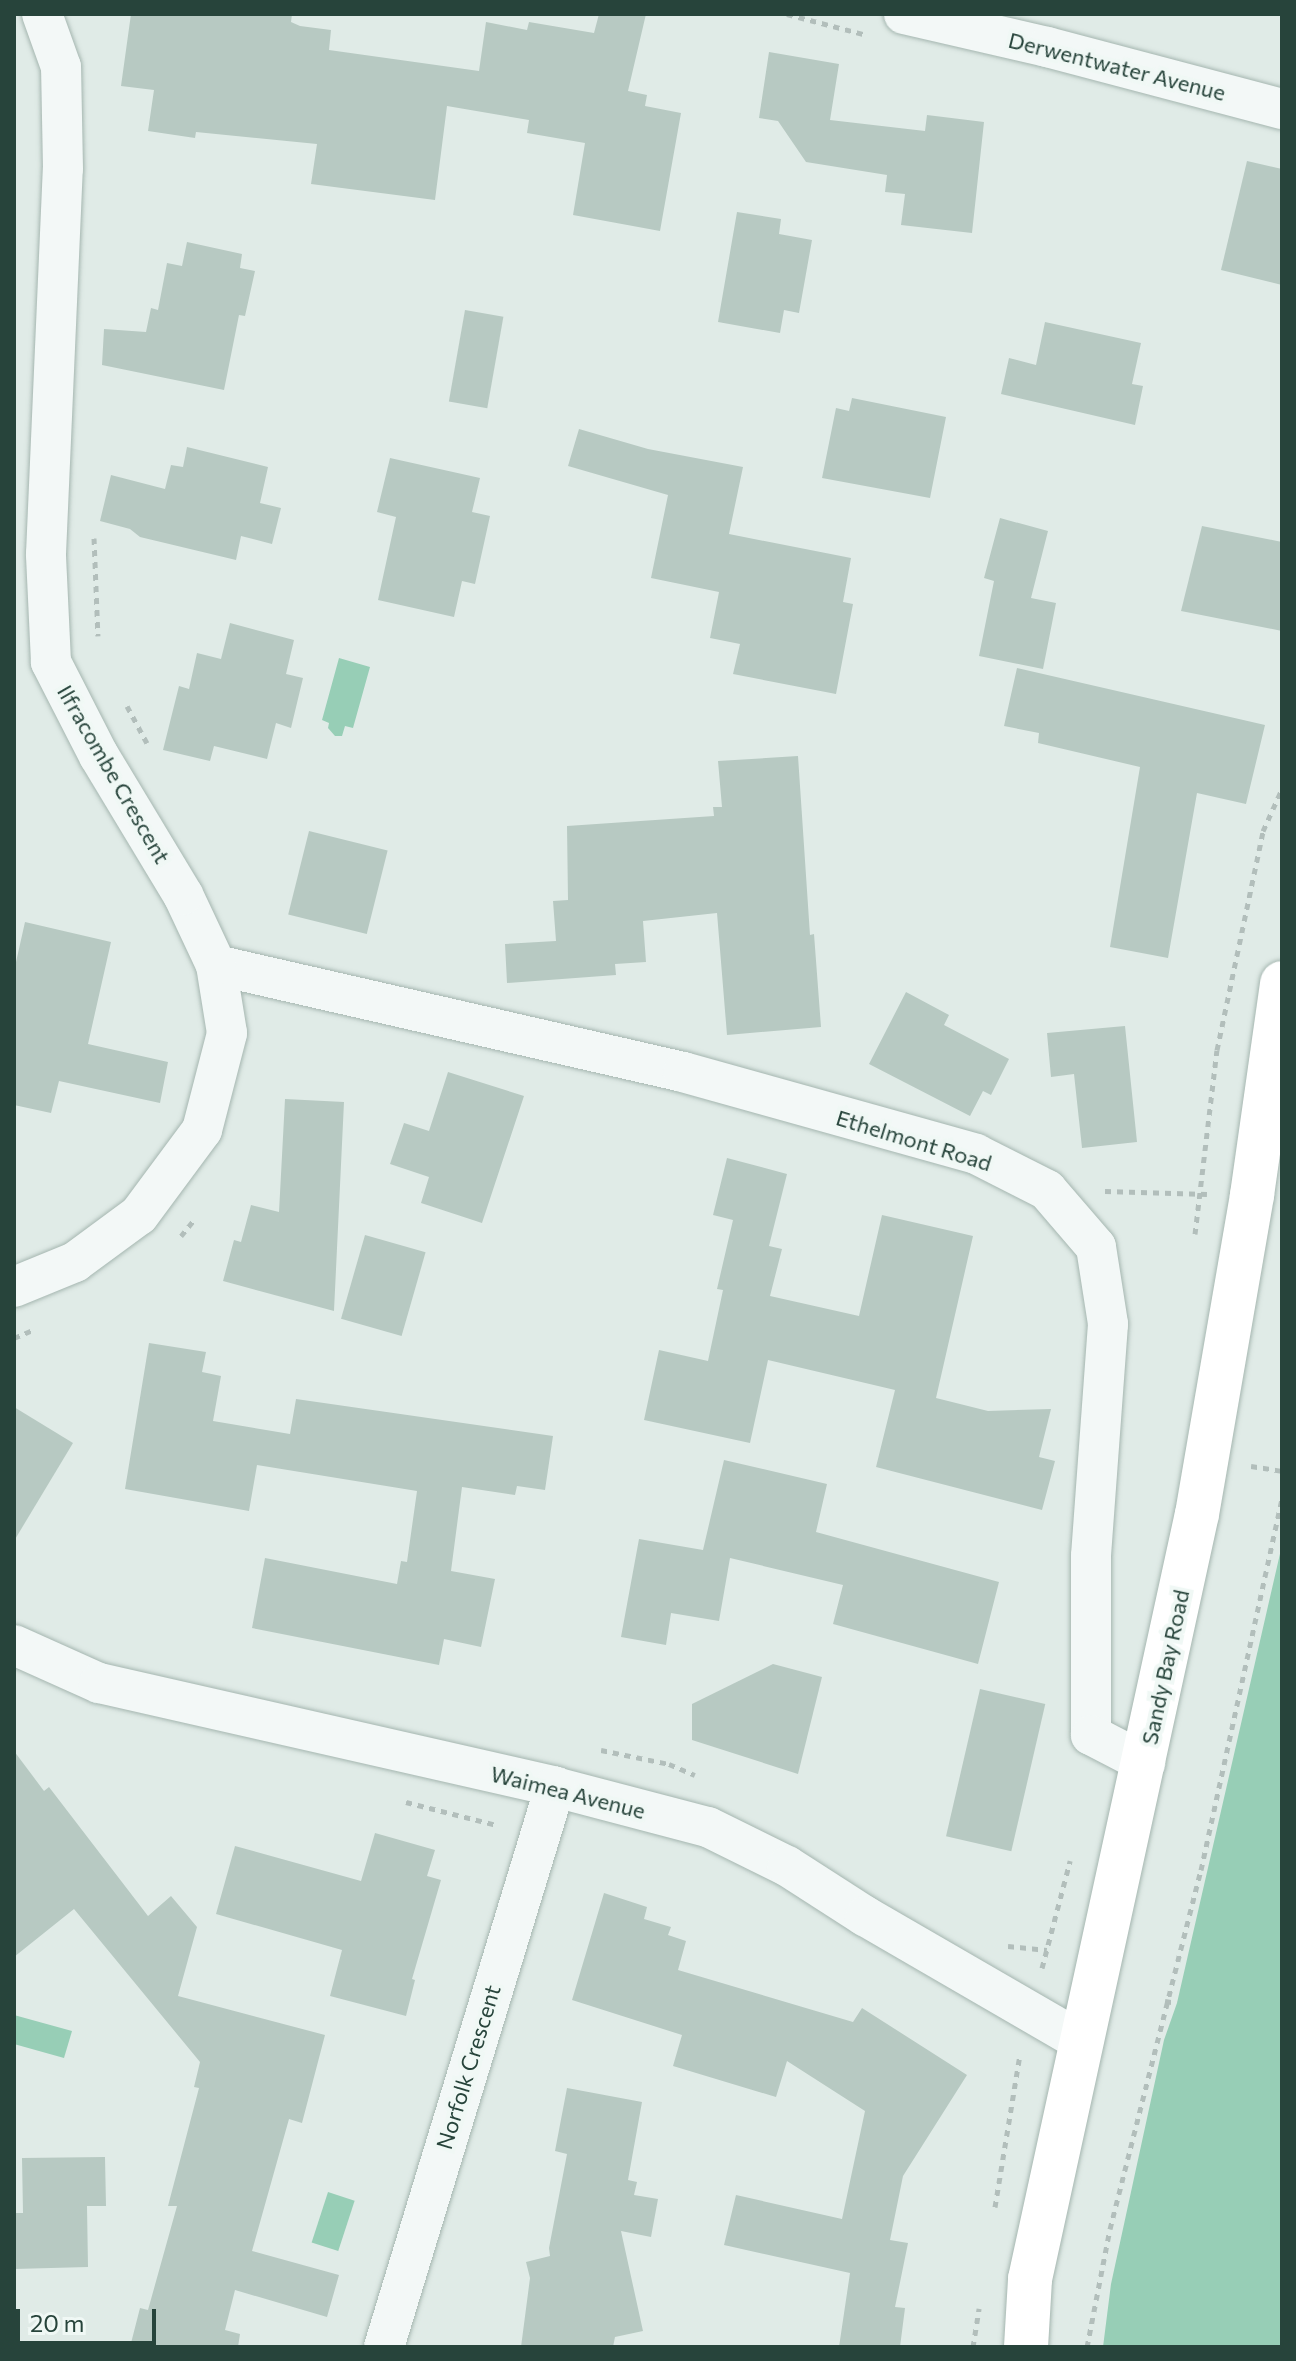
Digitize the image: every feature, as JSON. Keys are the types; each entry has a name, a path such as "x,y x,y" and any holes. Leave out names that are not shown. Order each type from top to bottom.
{"main road":[{"name":"Sandy Bay Road","path":"1026,2347 1030,2279 1197,1514 1252,1195 1282,983"}],"street":[{"name":"Ilfracombe Crescent","path":"14,1287 75,1262 139,1215 202,1130 227,1033 216,965 183,895 99,756 51,662 46,554 63,169 61,67 42,14"},
{"name":"Derwentwater Avenue","path":"904,14 1047,47 1282,109"},
{"name":"Ethelmont Road","path":"216,965 683,1072 976,1154 1047,1190 1096,1247 1108,1324 1091,1556 1091,1735 1145,1763"},
{"name":"Waimea Avenue","path":"14,1645 99,1683 555,1787 708,1827 787,1866 865,1916 1081,2041"},
{"name":"Norfolk Crescent","path":"384,2347 555,1787"}],"path":[{"path":"94,531 98,652"},
{"path":"120,693 150,748"},
{"path":"1087,2347 1110,2229 1165,2001 1201,1870 1282,1498"},
{"path":"1165,2001 1177,2003"}],"shaded area":[{"path":"339,658 370,667 353,728 345,726 342,736 335,736 328,728 329,723 322,720"},
{"path":"1282,1545 1282,2347 1103,2347 1111,2284 1164,2040 1177,2003"},
{"path":"14,2015 72,2031 64,2058 14,2044"},
{"path":"328,2192 355,2201 338,2251 312,2242"}],"building":[{"path":"131,14 292,14 291,22 300,26 331,30 329,50 479,71 486,22 527,30 529,22 594,33 599,14 646,14 628,91 647,95 645,106 681,113 660,231 573,215 585,143 527,133 529,120 447,106 435,200 311,184 317,144 196,132 195,138 148,131 154,90 121,86"},
{"path":"769,52 839,64 830,120 925,131 927,115 984,122 972,233 901,225 905,194 885,192 887,175 806,162 778,121 759,118"},
{"path":"1247,161 1282,169 1282,285 1221,270"},
{"path":"737,212 781,219 779,234 812,240 799,313 784,310 780,333 718,322"},
{"path":"187,242 242,254 240,268 255,271 245,316 239,315 224,390 102,365 104,329 146,332 151,308 158,310 167,263 182,266"},
{"path":"465,310 503,317 487,408 449,402"},
{"path":"1045,322 1141,343 1132,384 1143,386 1135,425 1001,394 1009,358 1036,365"},
{"path":"852,398 946,417 930,498 822,478 836,408 849,411"},
{"path":"579,429 648,449 743,467 729,534 851,558 843,602 853,604 836,694 733,674 740,644 710,638 719,592 651,578 668,495 568,466"},
{"path":"187,447 268,467 260,503 281,508 272,544 241,536 236,560 140,537 130,529 100,521 111,475 165,489 171,465 183,467"},
{"path":"390,458 480,478 472,512 490,516 475,584 462,581 454,617 378,600 396,517 377,512"},
{"path":"1000,518 1048,531 1031,598 1056,603 1043,669 979,656 994,581 984,578"},
{"path":"1202,526 1282,542 1282,631 1181,611"},
{"path":"230,623 294,640 286,674 303,678 291,728 276,723 267,759 214,746 210,761 163,750 179,686 189,689 197,653 221,659"},
{"path":"1017,668 1265,725 1246,804 1197,793 1168,958 1110,947 1140,767 1038,743 1039,733 1004,726"},
{"path":"798,756 810,935 814,934 821,1027 727,1035 717,913 643,921 646,962 615,964 616,975 507,983 505,944 556,941 553,901 568,900 567,826 714,816 713,807 722,807 718,761"},
{"path":"309,831 388,851 367,934 288,914"},
{"path":"25,922 111,942 88,1044 168,1062 160,1103 59,1081 51,1113 14,1105 14,971"},
{"path":"906,992 949,1015 944,1025 1009,1059 991,1095 983,1091 970,1116 869,1064"},
{"path":"1125,1026 1137,1142 1082,1148 1074,1074 1051,1077 1047,1033"},
{"path":"448,1072 524,1096 482,1223 421,1203 429,1177 390,1164 404,1123 429,1131"},
{"path":"285,1099 344,1102 334,1311 223,1281 234,1240 241,1242 251,1205 279,1212"},
{"path":"727,1158 787,1174 769,1246 782,1249 770,1296 859,1316 882,1215 973,1236 936,1398 988,1411 1051,1409 1039,1457 1055,1461 1042,1510 876,1467 895,1390 768,1360 750,1443 644,1420 659,1350 708,1361 723,1290 717,1289 733,1220 713,1215"},
{"path":"365,1235 426,1252 402,1336 341,1319"},
{"path":"149,1343 206,1352 202,1372 221,1376 213,1421 290,1434 296,1399 553,1436 545,1490 517,1486 515,1495 462,1487 451,1571 495,1579 481,1647 444,1639 439,1665 252,1628 265,1558 397,1584 401,1561 407,1562 417,1491 257,1465 249,1511 125,1489"},
{"path":"14,1407 73,1443 14,1541"},
{"path":"724,1460 827,1484 816,1532 999,1582 978,1664 833,1624 843,1585 730,1558 719,1621 671,1613 666,1645 621,1637 639,1539 703,1550"},
{"path":"773,1664 822,1677 798,1774 692,1740 692,1704"},
{"path":"980,1689 1045,1704 1011,1851 946,1836"},
{"path":"14,1751 44,1791 49,1787 148,1916 171,1896 197,1927 178,1996 325,2035 302,2123 289,2119 252,2251 339,2275 327,2317 235,2290 225,2330 240,2334 238,2347 130,2347 140,2308 148,2310 177,2206 168,2206 199,2088 194,2087 200,2062 74,1909 14,1957"},
{"path":"375,1833 435,1850 427,1876 441,1880 412,1979 415,1980 406,2016 330,1996 342,1950 216,1914 235,1846 361,1881"},
{"path":"604,1893 647,1907 644,1919 671,1927 668,1935 686,1941 678,1970 853,2022 862,2008 967,2075 903,2176 890,2240 908,2243 895,2307 905,2308 900,2347 839,2347 850,2273 724,2245 736,2195 842,2219 865,2111 787,2061 776,2097 673,2066 682,2035 572,2000"},
{"path":"567,2088 642,2102 628,2180 637,2182 634,2195 658,2199 651,2237 621,2231 643,2331 615,2337 613,2347 521,2347 530,2278 526,2262 550,2256 567,2154 555,2151"},
{"path":"105,2157 106,2206 87,2206 88,2267 14,2269 14,2213 23,2213 22,2158"}]}
